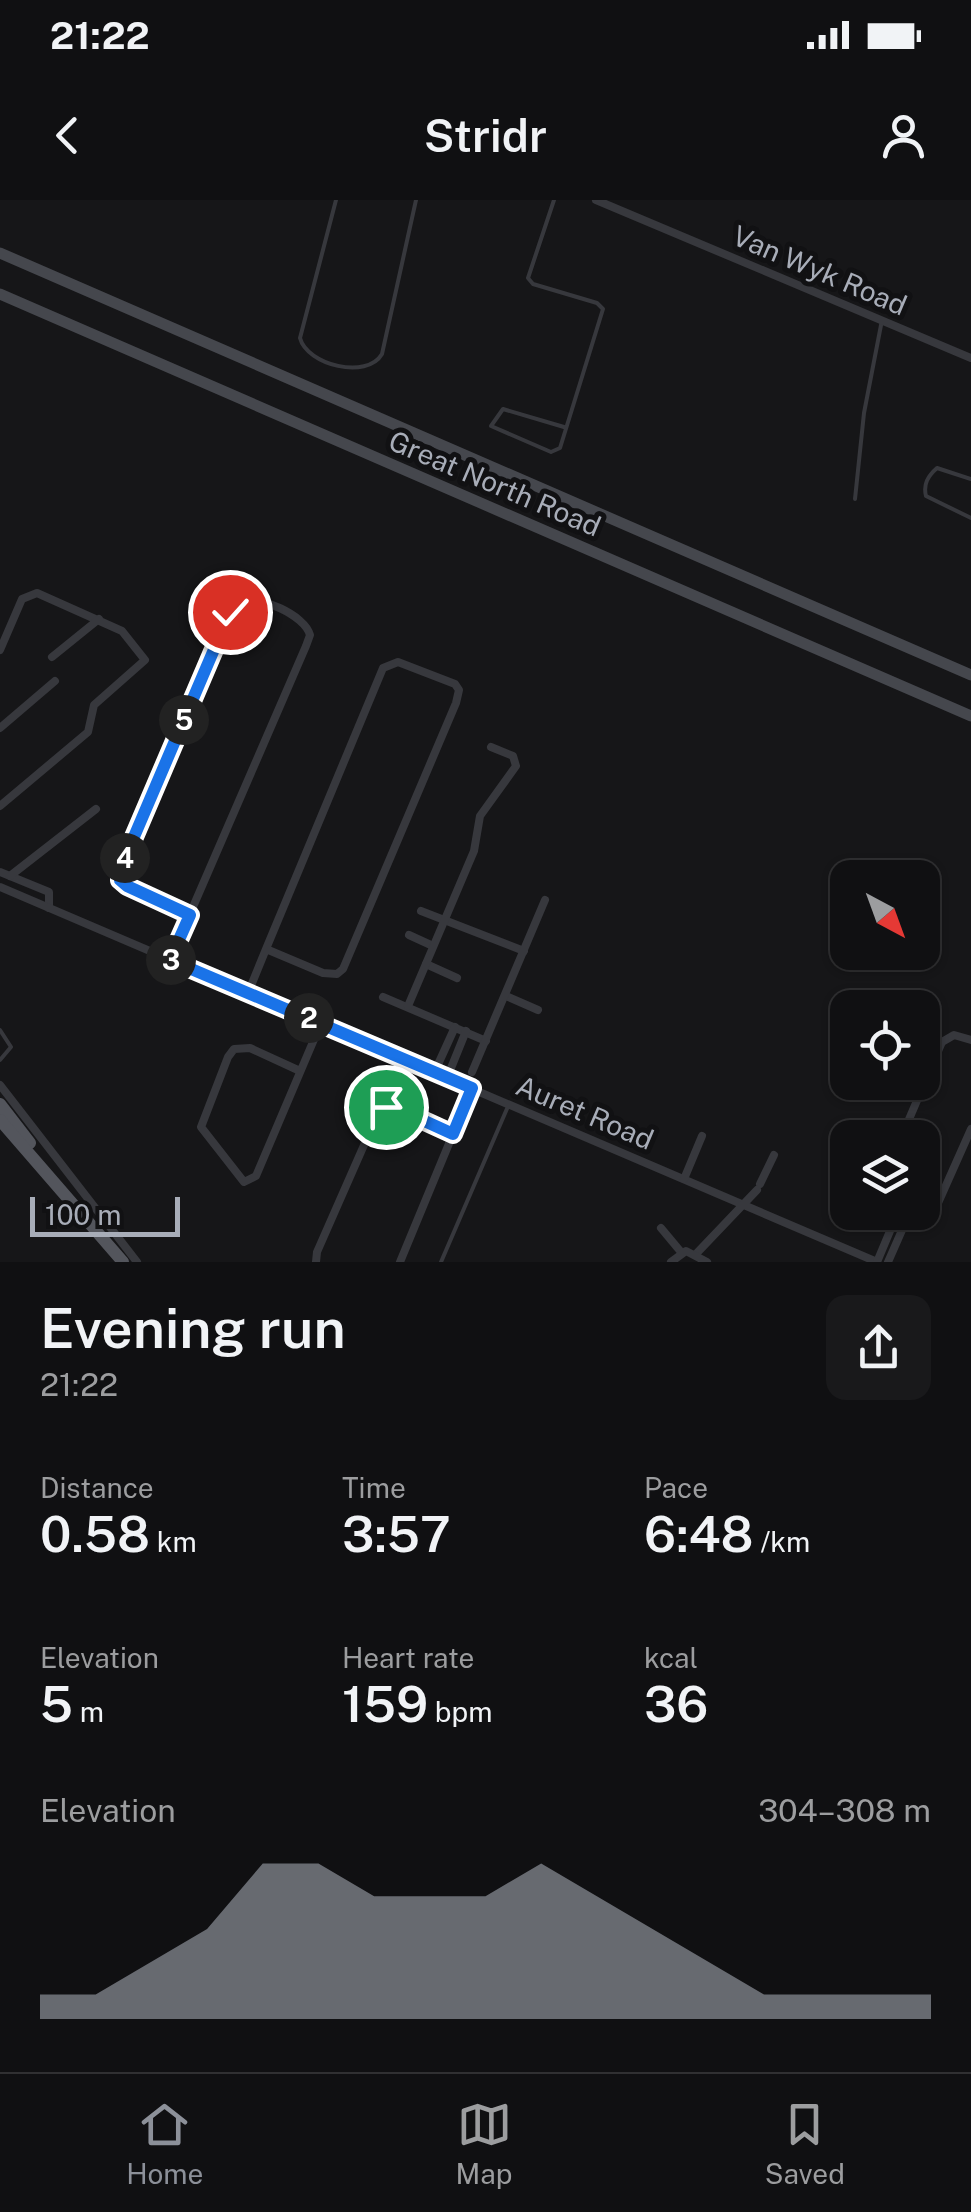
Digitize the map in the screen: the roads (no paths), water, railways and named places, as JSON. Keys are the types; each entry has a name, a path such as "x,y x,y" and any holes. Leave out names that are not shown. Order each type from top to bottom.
{"main road":[{"name":"Great North Road","path":"0,253 971,674"},
{"name":"Great North Road","path":"0,294 971,716"},
{"path":"0,1104 66,1194"},
{"path":"0,1122 123,1262"}],"street":[{"name":"Van Wyk Road","path":"596,200 971,358"},
{"path":"0,650 20,603 28,594 41,594 127,635 144,656 145,664 94,706 88,732 0,806"},
{"path":"170,960 190,915 310,635 300,619 253,599 240,600 230,612 120,869 125,885 190,915"},
{"path":"52,657 99,619"},
{"path":"248,993 266,949 384,666 398,662 455,684 459,690 456,703 343,970 337,974 323,973 266,949"},
{"path":"0,728 55,681"},
{"path":"408,1006 474,851 484,808 516,766 513,756 491,747"},
{"path":"10,876 96,809"},
{"path":"0,872 49,892 49,908"},
{"name":"Auret Road","path":"0,888 877,1262"},
{"path":"472,1072 546,900"},
{"path":"421,911 524,952"},
{"path":"409,935 434,946"},
{"path":"426,964 457,978"},
{"path":"506,996 538,1010"},
{"path":"384,997 486,1040"},
{"path":"300,1071 246,1047 234,1049 228,1057 201,1127 244,1182 256,1176 321,1023"},
{"path":"435,1071 455,1027"},
{"path":"447,1078 466,1031"},
{"path":"909,1120 942,1042 954,1034 971,1040"},
{"path":"0,1085 137,1262"},
{"path":"400,1262 472,1088"},
{"path":"316,1262 316,1252 379,1111 396,1108 453,1134"},
{"path":"940,1201 971,1129"},
{"path":"684,1179 702,1136"},
{"path":"694,1255 745,1206 774,1155"},
{"path":"661,1228 682,1252 707,1262"},
{"path":"877,1262 890,1230"},
{"path":"888,1262 903,1230"},
{"path":"671,1262 682,1252"}],"lane":[{"path":"336,200 300,338 305,351 312,356 359,369 372,366 382,354 416,200"},
{"path":"554,200 528,278 533,284 597,303 603,309 560,448 551,452 490,426 503,409 564,427"},
{"path":"855,499 864,413 882,320"},
{"path":"971,479 937,468 924,488 926,496 971,518"},
{"path":"0,1030 11,1047 0,1060"},
{"path":"451,1262 442,1260 509,1104"}]}
